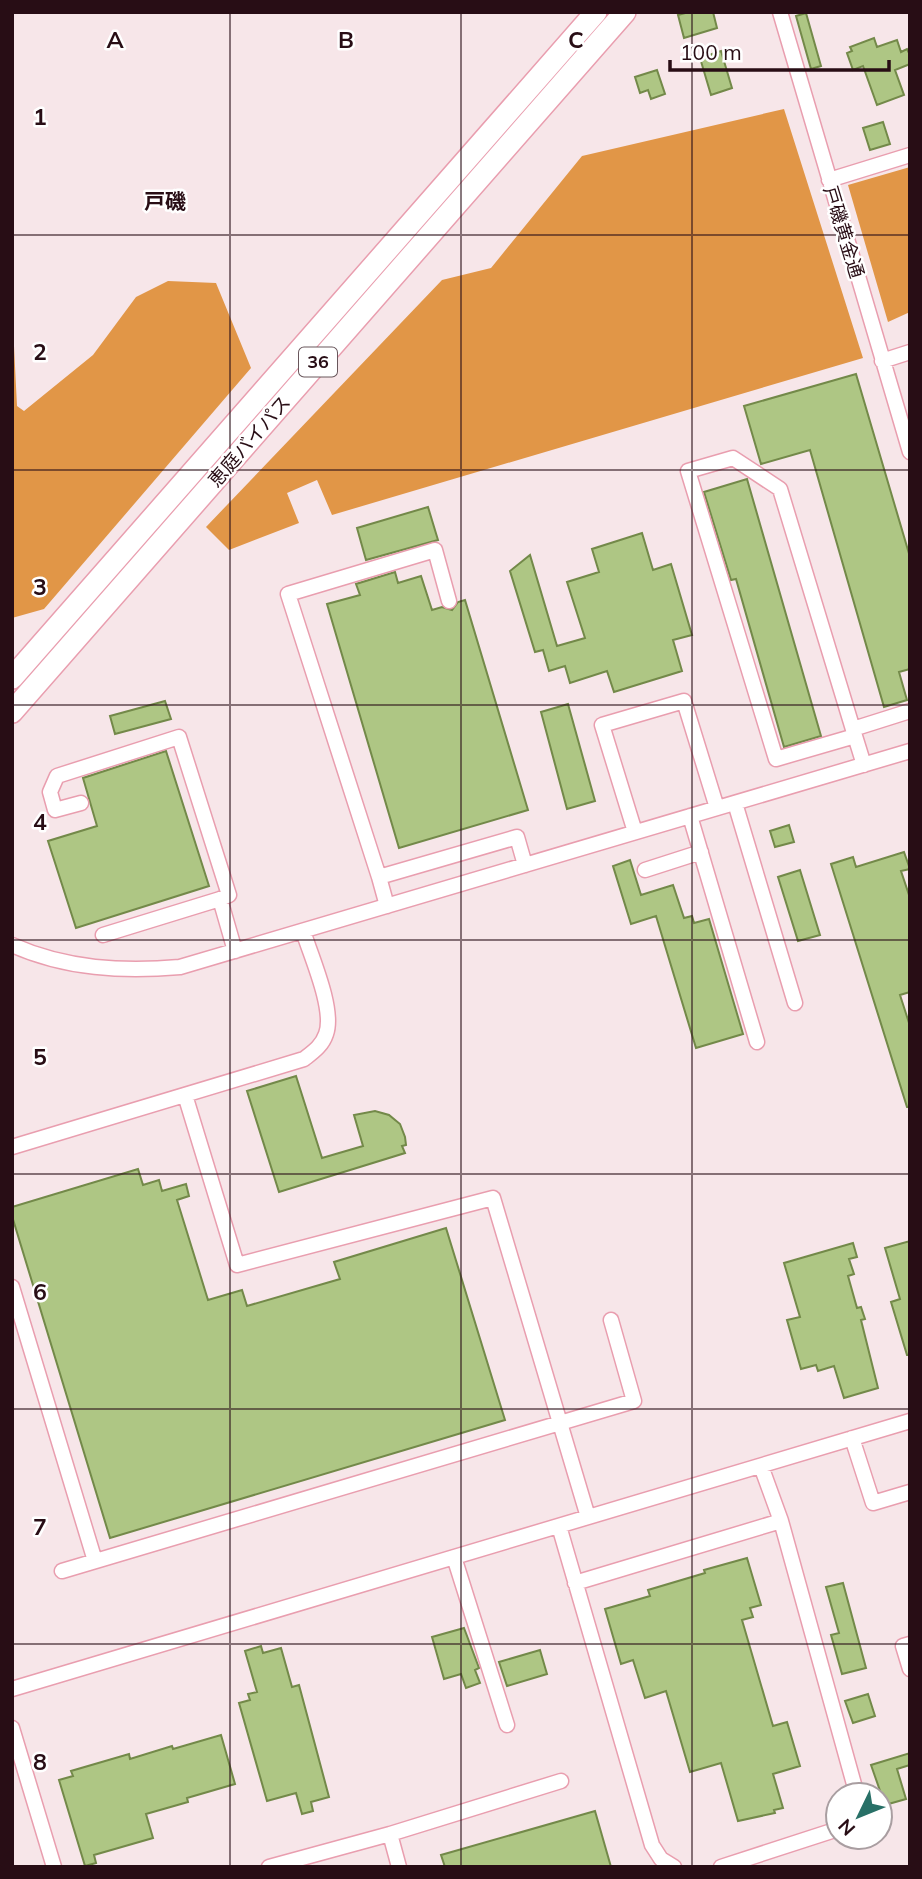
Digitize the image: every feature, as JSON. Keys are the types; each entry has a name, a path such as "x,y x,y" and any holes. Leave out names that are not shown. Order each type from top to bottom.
{"highway":[{"name":"恵庭バイパス","path":"12,678 596,12"},
{"name":"恵庭バイパス","path":"12,712 625,12"}],"street":[{"name":"戸磯黄金通","path":"780,12 910,452"},
{"path":"829,180 910,155"},
{"path":"882,361 910,352"},
{"path":"864,765 854,732 780,489 733,457 688,471 776,759 854,732 910,711"},
{"path":"387,906 288,594 435,550 449,601"},
{"path":"635,832 602,725 684,701 717,808"},
{"path":"80,803 55,810 50,792 57,776 178,737 229,895 103,935"},
{"path":"12,945 103,969 138,971 180,967 910,751"},
{"path":"735,803 795,1003"},
{"path":"690,816 757,1042"},
{"path":"379,877 517,837 525,865"},
{"path":"645,870 701,852"},
{"path":"220,899 235,951"},
{"path":"12,1147 304,1059 319,1047 327,1033 329,1015 303,931"},
{"path":"185,1095 237,1265 493,1198 588,1517"},
{"path":"12,1287 94,1561"},
{"path":"62,1571 634,1401 611,1320"},
{"path":"12,1689 910,1421"},
{"path":"852,1438 873,1503 910,1492"},
{"path":"761,1466 781,1521 853,1781"},
{"path":"575,1583 781,1521"},
{"path":"559,1526 652,1845 661,1858 674,1867"},
{"path":"454,1557 507,1725"},
{"path":"910,1644 902,1646 910,1669"},
{"path":"12,1728 16,1754 54,1867"},
{"path":"269,1867 390,1834 561,1781"},
{"path":"390,1834 399,1867"},
{"path":"720,1867 824,1834"}],"shaded area":[{"path":"784,109 863,358 332,515 317,480 287,493 299,523 229,550 206,527 442,280 491,268 582,156"},
{"path":"910,167 910,312 888,322 848,185"},
{"path":"168,281 216,283 251,368 44,609 12,618 12,306 17,406 24,411 93,355 136,297"}],"building":[{"path":"713,12 717,28 684,38 678,15"},
{"path":"806,13 821,66 811,69 796,16"},
{"path":"874,38 877,47 897,40 901,52 907,49 910,55 910,64 895,70 904,95 877,105 863,66 853,70 847,53 852,51 850,47"},
{"path":"721,51 732,88 711,95 700,58"},
{"path":"657,70 665,94 651,99 648,90 640,93 635,77"},
{"path":"883,122 890,144 870,150 863,128"},
{"path":"856,374 910,557 910,669 899,672 907,700 884,707 810,450 761,464 744,406"},
{"path":"747,479 821,736 784,747 736,579 731,580 704,492"},
{"path":"428,507 438,540 366,560 357,528"},
{"path":"642,533 653,570 671,564 692,635 673,640 682,671 614,692 607,671 570,683 565,666 549,671 543,650 535,652 510,571 530,555 557,646 585,638 567,582 599,572 592,549"},
{"path":"395,572 398,583 421,576 432,610 442,607 452,610 458,602 465,600 528,810 399,848 327,604 360,595 356,584"},
{"path":"165,701 171,719 115,734 110,716"},
{"path":"568,704 595,801 567,809 541,712"},
{"path":"166,751 209,886 76,928 48,841 97,826 83,778"},
{"path":"789,825 794,842 775,847 770,831"},
{"path":"904,852 910,869 901,871 910,898 910,992 900,995 910,1026 910,1107 907,1107 831,864 853,857 856,867"},
{"path":"630,860 641,895 673,885 684,918 692,916 694,923 709,919 743,1034 696,1048 656,916 631,924 613,866"},
{"path":"800,870 820,935 798,941 778,877"},
{"path":"296,1076 322,1158 363,1146 354,1115 375,1111 389,1115 400,1124 405,1137 406,1145 402,1146 405,1153 279,1192 247,1091"},
{"path":"138,1169 143,1185 159,1180 162,1191 186,1184 189,1196 177,1200 208,1300 242,1290 247,1306 340,1279 334,1262 446,1228 505,1420 110,1538 12,1216 12,1207"},
{"path":"910,1241 910,1355 907,1355 891,1302 900,1299 885,1248"},
{"path":"853,1243 857,1257 849,1259 854,1274 848,1276 857,1308 861,1307 865,1319 861,1320 878,1388 844,1398 834,1366 818,1371 816,1365 801,1369 787,1320 800,1317 784,1263"},
{"path":"747,1558 761,1605 750,1608 753,1617 742,1620 773,1726 787,1722 800,1766 773,1774 783,1808 774,1810 775,1813 738,1821 721,1763 690,1772 666,1691 645,1698 633,1660 621,1664 605,1609 650,1596 648,1590"},
{"path":"843,1583 866,1668 842,1674 831,1635 839,1633 826,1587"},
{"path":"464,1628 479,1668 475,1670 480,1683 466,1688 461,1674 444,1679 432,1637"},
{"path":"261,1646 263,1653 281,1648 292,1687 299,1685 329,1797 311,1802 313,1811 302,1814 296,1793 267,1801 239,1703 250,1700 248,1694 257,1692 245,1651"},
{"path":"540,1650 547,1674 507,1686 499,1662"},
{"path":"868,1694 875,1716 853,1723 845,1701"},
{"path":"221,1735 235,1784 146,1814 153,1838 94,1855 96,1863 85,1866 59,1780 73,1776 71,1771 129,1754 130,1759"},
{"path":"910,1753 910,1765 897,1769 906,1799 894,1802 894,1781 877,1781 871,1765"},
{"path":"595,1811 611,1867 445,1867 441,1855"}],"district":[{"name":"戸磯","path":"165,202"}]}
